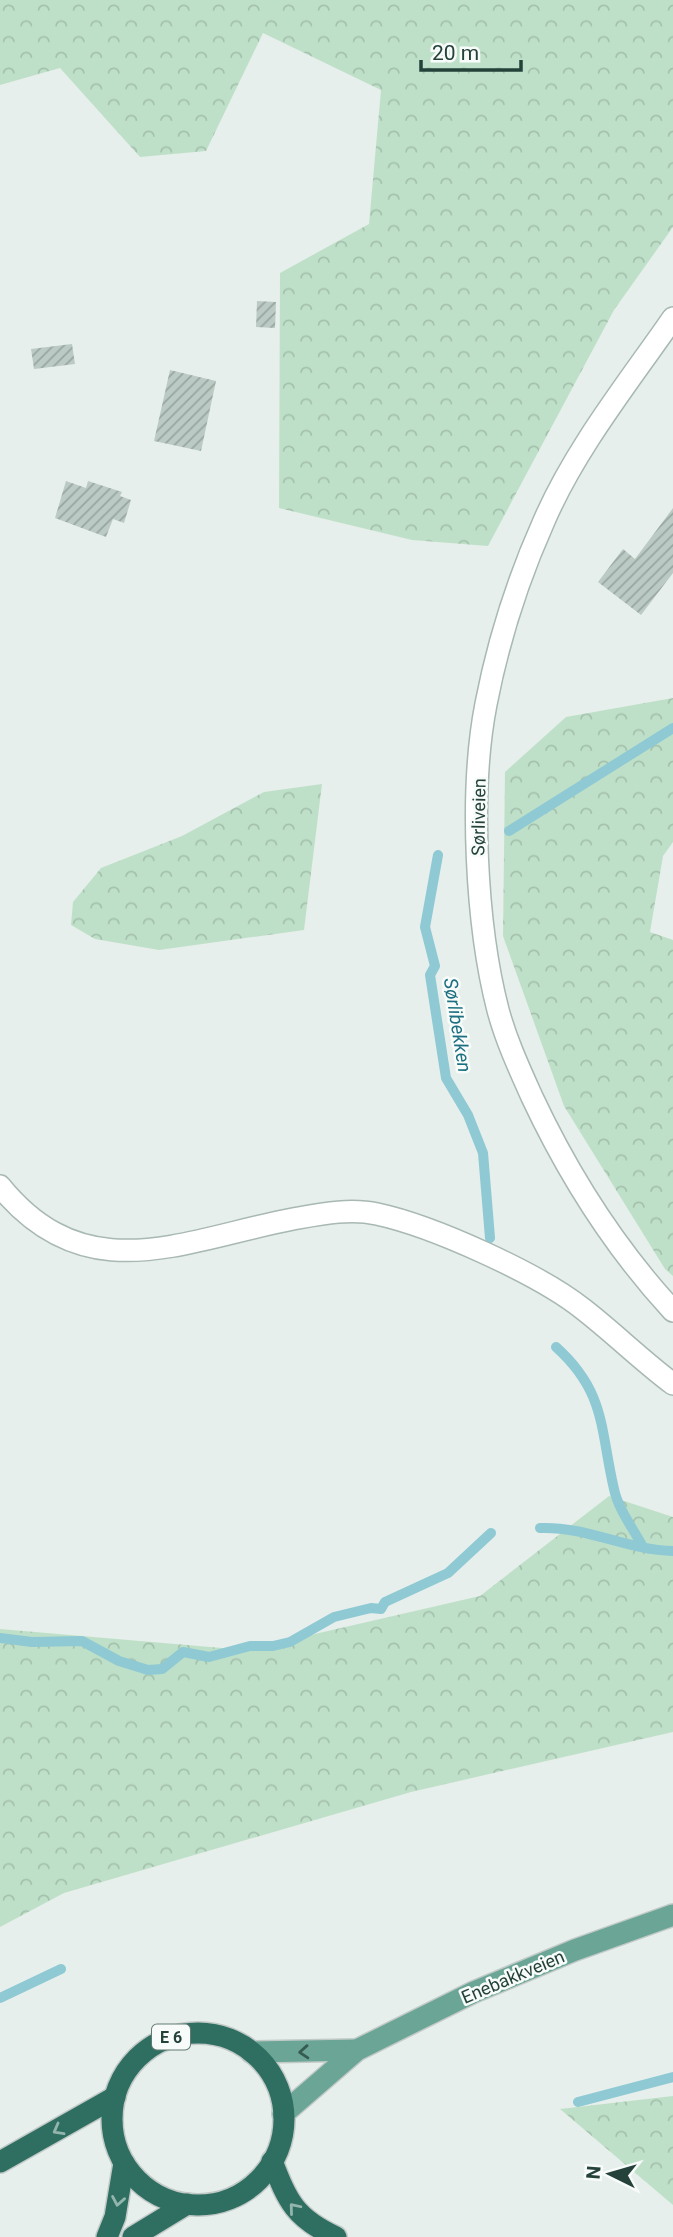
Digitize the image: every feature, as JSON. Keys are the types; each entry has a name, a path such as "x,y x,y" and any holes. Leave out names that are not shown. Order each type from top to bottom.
{"highway":[{"name":"E 6","path":"192,2033 213,2034 251,2052 272,2075 283,2114 281,2138 272,2161 259,2179 231,2198 209,2204 187,2204 166,2199 146,2188 124,2163 113,2136 115,2097 123,2077 135,2060 152,2046 171,2037 192,2033"},
{"path":"0,2162 115,2097"},
{"path":"272,2161 287,2200 308,2224 336,2237"},
{"name":"E 6","path":"107,2237 115,2217 124,2163"},
{"name":"E 6","path":"133,2237 187,2204"}],"main road":[{"name":"Enebakkveien","path":"283,2114 357,2050 474,1992 575,1950 673,1915"},
{"name":"Enebakkveien","path":"251,2052 357,2050"}],"street":[{"name":"Sørliveien","path":"673,318 569,474 544,520 517,589 485,705 478,788 479,878 483,922 498,1009 512,1052 548,1130 589,1205 642,1277 673,1311"},
{"path":"0,1186 52,1233 101,1251 161,1249 256,1226 345,1212 374,1213 403,1220 551,1286 673,1384"}],"green space":[{"path":"0,0 673,0 673,227 614,310 488,546 412,540 279,508 280,273 369,224 381,90 263,33 206,151 140,157 60,68 0,85"},
{"path":"673,698 673,842 663,856 650,932 673,940 673,1276 665,1269 564,1106 503,936 505,772 566,717"},
{"path":"322,784 304,930 159,950 95,939 71,925 73,902 101,868 182,836 264,792"},
{"path":"609,1496 673,1517 673,1732 411,1792 64,1893 0,1927 0,1629 245,1650 480,1596"},
{"path":"673,2096 673,2205 560,2109"}],"building":[{"path":"257,301 276,302 275,328 256,327"},
{"path":"72,344 75,364 34,369 31,349"},
{"path":"170,370 216,381 201,451 154,441"},
{"path":"66,481 86,488 88,481 122,492 120,496 131,500 124,523 113,519 106,537 55,518"},
{"path":"673,508 673,573 641,615 598,582 623,549 635,559"}],"waterway":[{"name":"Sørlibekken","path":"509,831 673,728"},
{"name":"Sørlibekken","path":"438,855 425,927 435,966 430,975 446,1078 468,1115 483,1153 490,1238"},
{"name":"Sørlibekken","path":"556,1347 572,1364 593,1396 603,1430 616,1497 643,1547"},
{"path":"540,1528 557,1528 639,1547 673,1551"},
{"path":"0,1638 32,1642 82,1641 119,1661 148,1670 162,1669 183,1652 209,1657 250,1646 273,1646 290,1642 334,1617 371,1608 381,1609 385,1602 448,1573 491,1533"},
{"path":"0,1998 61,1969"},
{"path":"578,2102 673,2077"}]}
